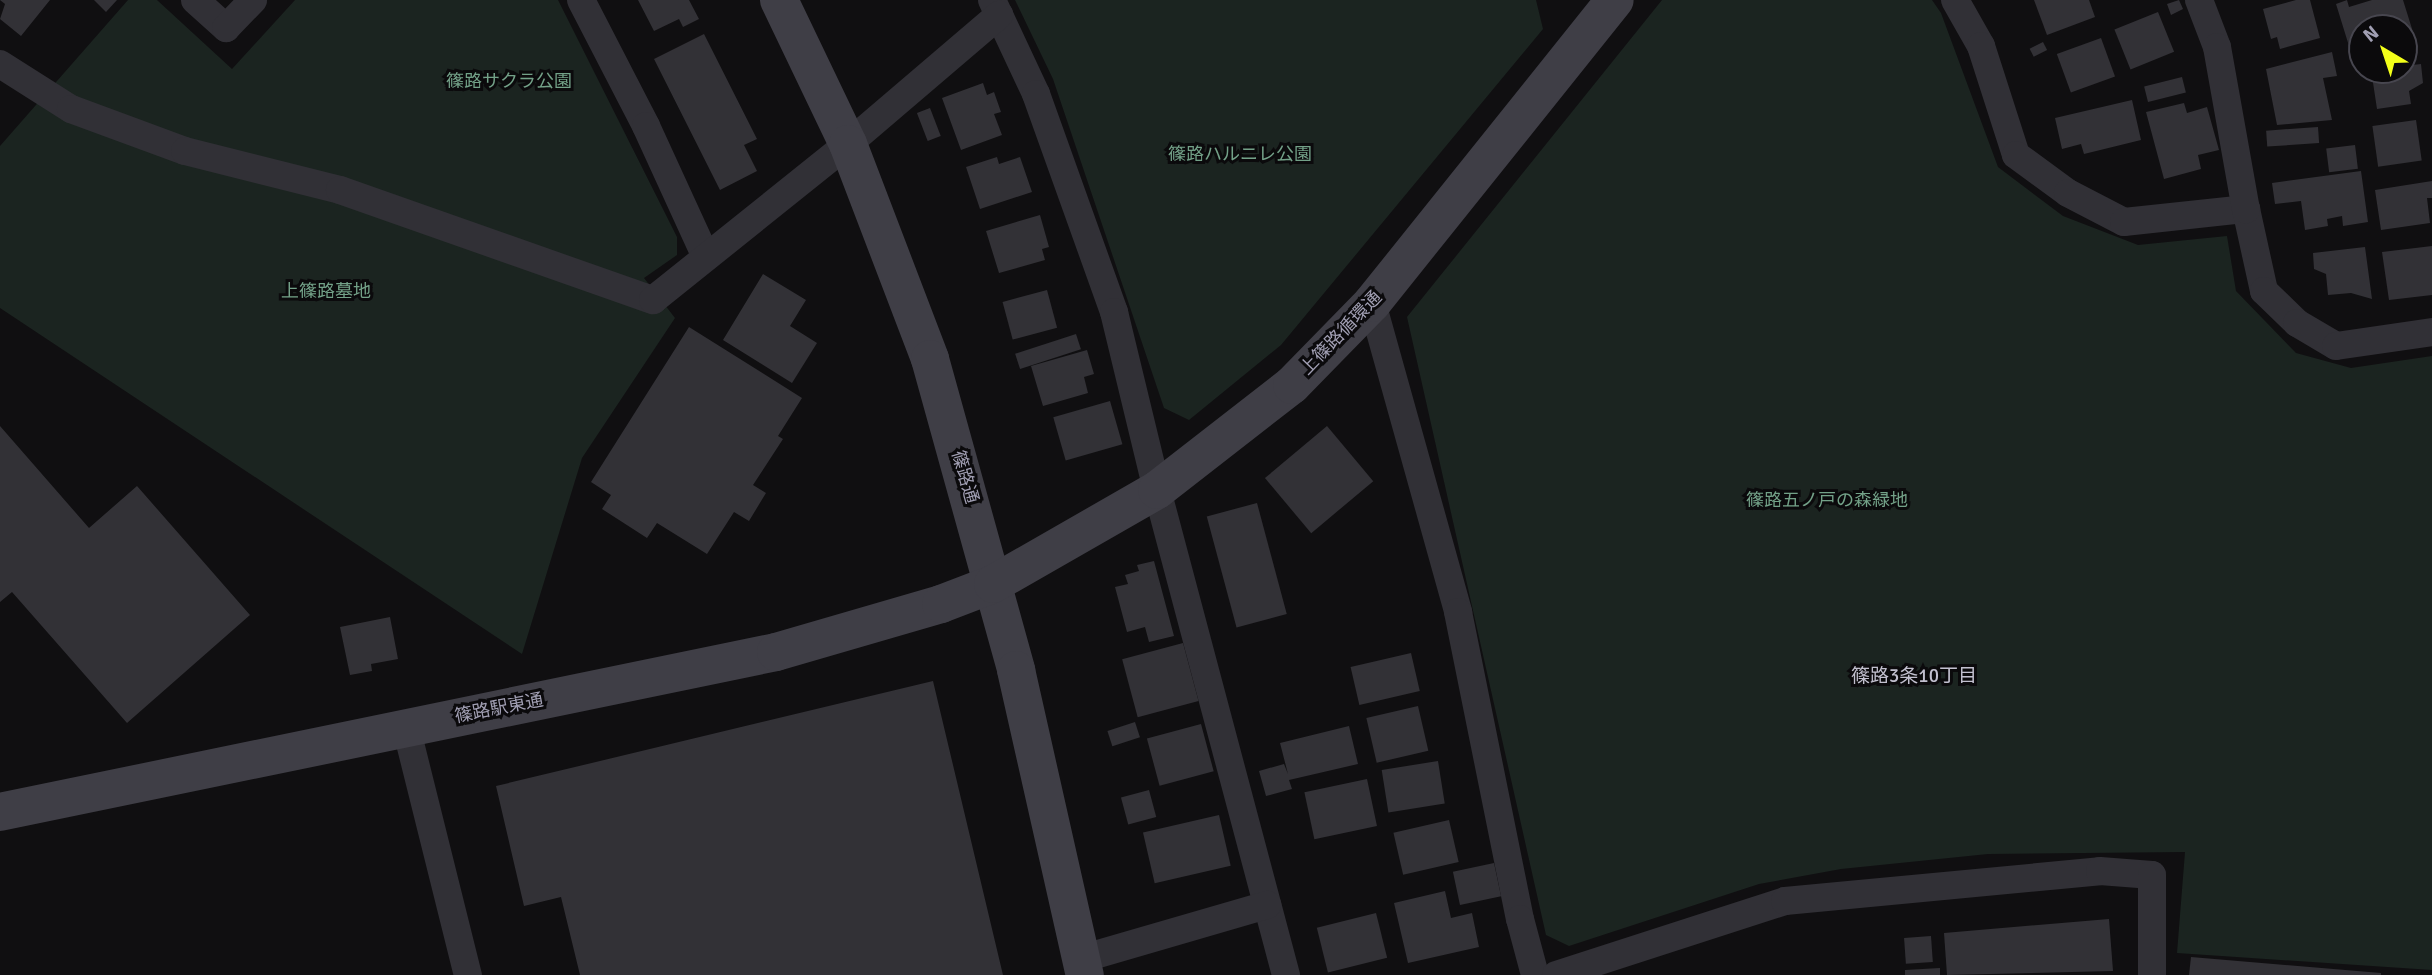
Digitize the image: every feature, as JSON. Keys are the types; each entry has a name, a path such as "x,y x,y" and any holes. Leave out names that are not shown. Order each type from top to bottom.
{"street":[{"path":"195,0 226,28 253,0"},
{"path":"581,0 646,126 706,257"},
{"name":"篠路通","path":"779,0 848,144 930,359 993,584 1083,967"},
{"path":"1955,0 1981,46 2016,155 2067,193 2124,222 2246,209"},
{"path":"2199,0 2217,47 2264,292 2297,323 2336,346 2432,332"},
{"name":"上篠路循環通","path":"993,584 1157,490 1292,384 1372,303 1609,2"},
{"path":"0,64 71,109 185,151 340,190 653,300 848,144 995,8 1036,94 1114,312 1157,490 1286,975"},
{"path":"1372,303 1458,612 1520,919 1535,975"},
{"name":"篠路駅東通","path":"0,812 776,652 941,604 993,584"},
{"path":"406,727 468,975"},
{"path":"1556,975 1785,901 2100,871 2152,875 2152,975"},
{"path":"1083,967 1267,905"}],"green space":[{"name":"上篠路墓地","path":"128,0 157,0 232,69 295,0 558,0 677,237 677,255 644,278 675,318 582,458 522,654 0,308 0,146"},
{"name":"篠路ハルニレ公園","path":"1015,0 1536,0 1543,29 1281,345 1189,420 1164,408 1053,79"},
{"name":"篠路五ノ戸の森緑地","path":"1662,0 1932,0 1941,13 1998,167 2063,216 2138,245 2227,236 2236,291 2296,353 2351,368 2432,356 2432,970 2177,953 2185,852 1988,854 1841,869 1759,884 1569,946 1546,935 1407,317"}],"building":[{"path":"0,0 50,0 21,36 0,19 5,4"},
{"path":"94,0 117,0 106,12"},
{"path":"638,0 689,0 699,19 683,27 679,19 654,31"},
{"path":"2034,0 2089,0 2095,17 2047,35"},
{"path":"2179,0 2183,9 2171,15 2167,4"},
{"path":"2296,0 2310,0 2320,38 2280,49 2277,37 2271,39 2263,9"},
{"path":"2347,0 2349,7 2372,0 2403,0 2407,14 2348,14 2348,43 2336,4"},
{"path":"2158,12 2174,52 2131,69 2114,30"},
{"path":"704,34 757,139 744,145 757,171 720,190 654,59"},
{"path":"2101,38 2115,77 2071,93 2057,54"},
{"path":"2043,42 2047,50 2034,57 2030,49"},
{"path":"2332,52 2337,76 2323,78 2332,120 2277,125 2266,69"},
{"path":"2418,64 2421,64 2423,83 2409,91 2411,104 2377,109 2373,84 2418,84"},
{"path":"2182,77 2186,93 2148,102 2144,86"},
{"path":"983,83 987,95 994,92 1001,112 994,114 1002,135 961,150 942,98"},
{"path":"2132,100 2141,140 2084,154 2081,144 2062,149 2055,118"},
{"path":"2184,103 2187,113 2207,107 2219,150 2198,155 2201,169 2164,179 2146,112"},
{"path":"930,108 941,136 928,141 917,113"},
{"path":"2416,120 2422,161 2378,167 2372,126"},
{"path":"2318,127 2319,143 2267,147 2266,131"},
{"path":"2355,145 2358,169 2329,172 2326,149"},
{"path":"997,157 999,164 1020,157 1032,192 980,209 966,167"},
{"path":"2361,171 2368,222 2343,226 2342,216 2327,219 2328,226 2305,230 2301,201 2275,204 2272,183"},
{"path":"2432,181 2432,198 2427,198 2430,223 2381,230 2375,190"},
{"path":"1040,215 1049,247 1042,249 1045,260 999,273 986,231"},
{"path":"2432,246 2432,295 2389,300 2382,252"},
{"path":"2365,247 2372,299 2351,293 2328,295 2326,274 2314,269 2313,253"},
{"path":"763,274 806,300 790,326 817,343 792,383 723,340"},
{"path":"1047,290 1057,328 1013,340 1003,302"},
{"path":"689,327 802,398 778,436 783,439 753,485 766,493 749,521 734,512 707,554 657,523 647,538 602,509 611,495 591,482"},
{"path":"1076,334 1081,349 1020,369 1015,354"},
{"path":"1087,350 1094,374 1084,377 1088,393 1043,406 1031,366"},
{"path":"1110,401 1122,444 1066,461 1053,417"},
{"path":"0,426 89,528 137,486 250,615 127,723 12,592 0,602"},
{"path":"1327,426 1373,481 1311,533 1265,478"},
{"path":"1257,503 1287,614 1237,628 1207,516"},
{"path":"1154,561 1174,636 1149,642 1145,627 1127,632 1115,587 1128,584 1125,575 1139,571 1137,565"},
{"path":"390,617 398,659 371,664 372,671 350,675 340,627"},
{"path":"1183,643 1199,701 1138,717 1122,659"},
{"path":"1411,653 1420,691 1359,705 1351,667"},
{"path":"933,681 1003,975 580,975 561,897 524,906 496,786"},
{"path":"1418,706 1428,751 1377,763 1366,718"},
{"path":"1135,722 1140,737 1112,746 1107,731"},
{"path":"1201,724 1214,771 1160,786 1147,738"},
{"path":"1349,726 1358,764 1289,780 1292,789 1266,796 1259,771 1284,764 1288,774 1280,743"},
{"path":"1438,761 1445,803 1388,812 1382,770"},
{"path":"1367,779 1377,826 1314,839 1304,792"},
{"path":"1149,790 1156,817 1128,825 1121,798"},
{"path":"1219,815 1231,866 1155,883 1143,833"},
{"path":"1449,820 1459,862 1403,875 1393,833"},
{"path":"1494,863 1501,896 1460,905 1453,872"},
{"path":"1445,891 1451,918 1472,913 1479,947 1408,963 1394,903"},
{"path":"1376,913 1387,958 1328,972 1317,928"},
{"path":"2109,919 2113,971 1947,975 1944,933"},
{"path":"1931,936 1933,962 1906,964 1904,938"},
{"path":"2191,957 2381,973 2381,975 2189,975"},
{"path":"1940,968 1940,975 1905,975 1905,970"}],"district":[{"name":"篠路3条10丁目","path":"1914,677"}],"park label":[{"name":"篠路サクラ公園","path":"509,81"}]}
